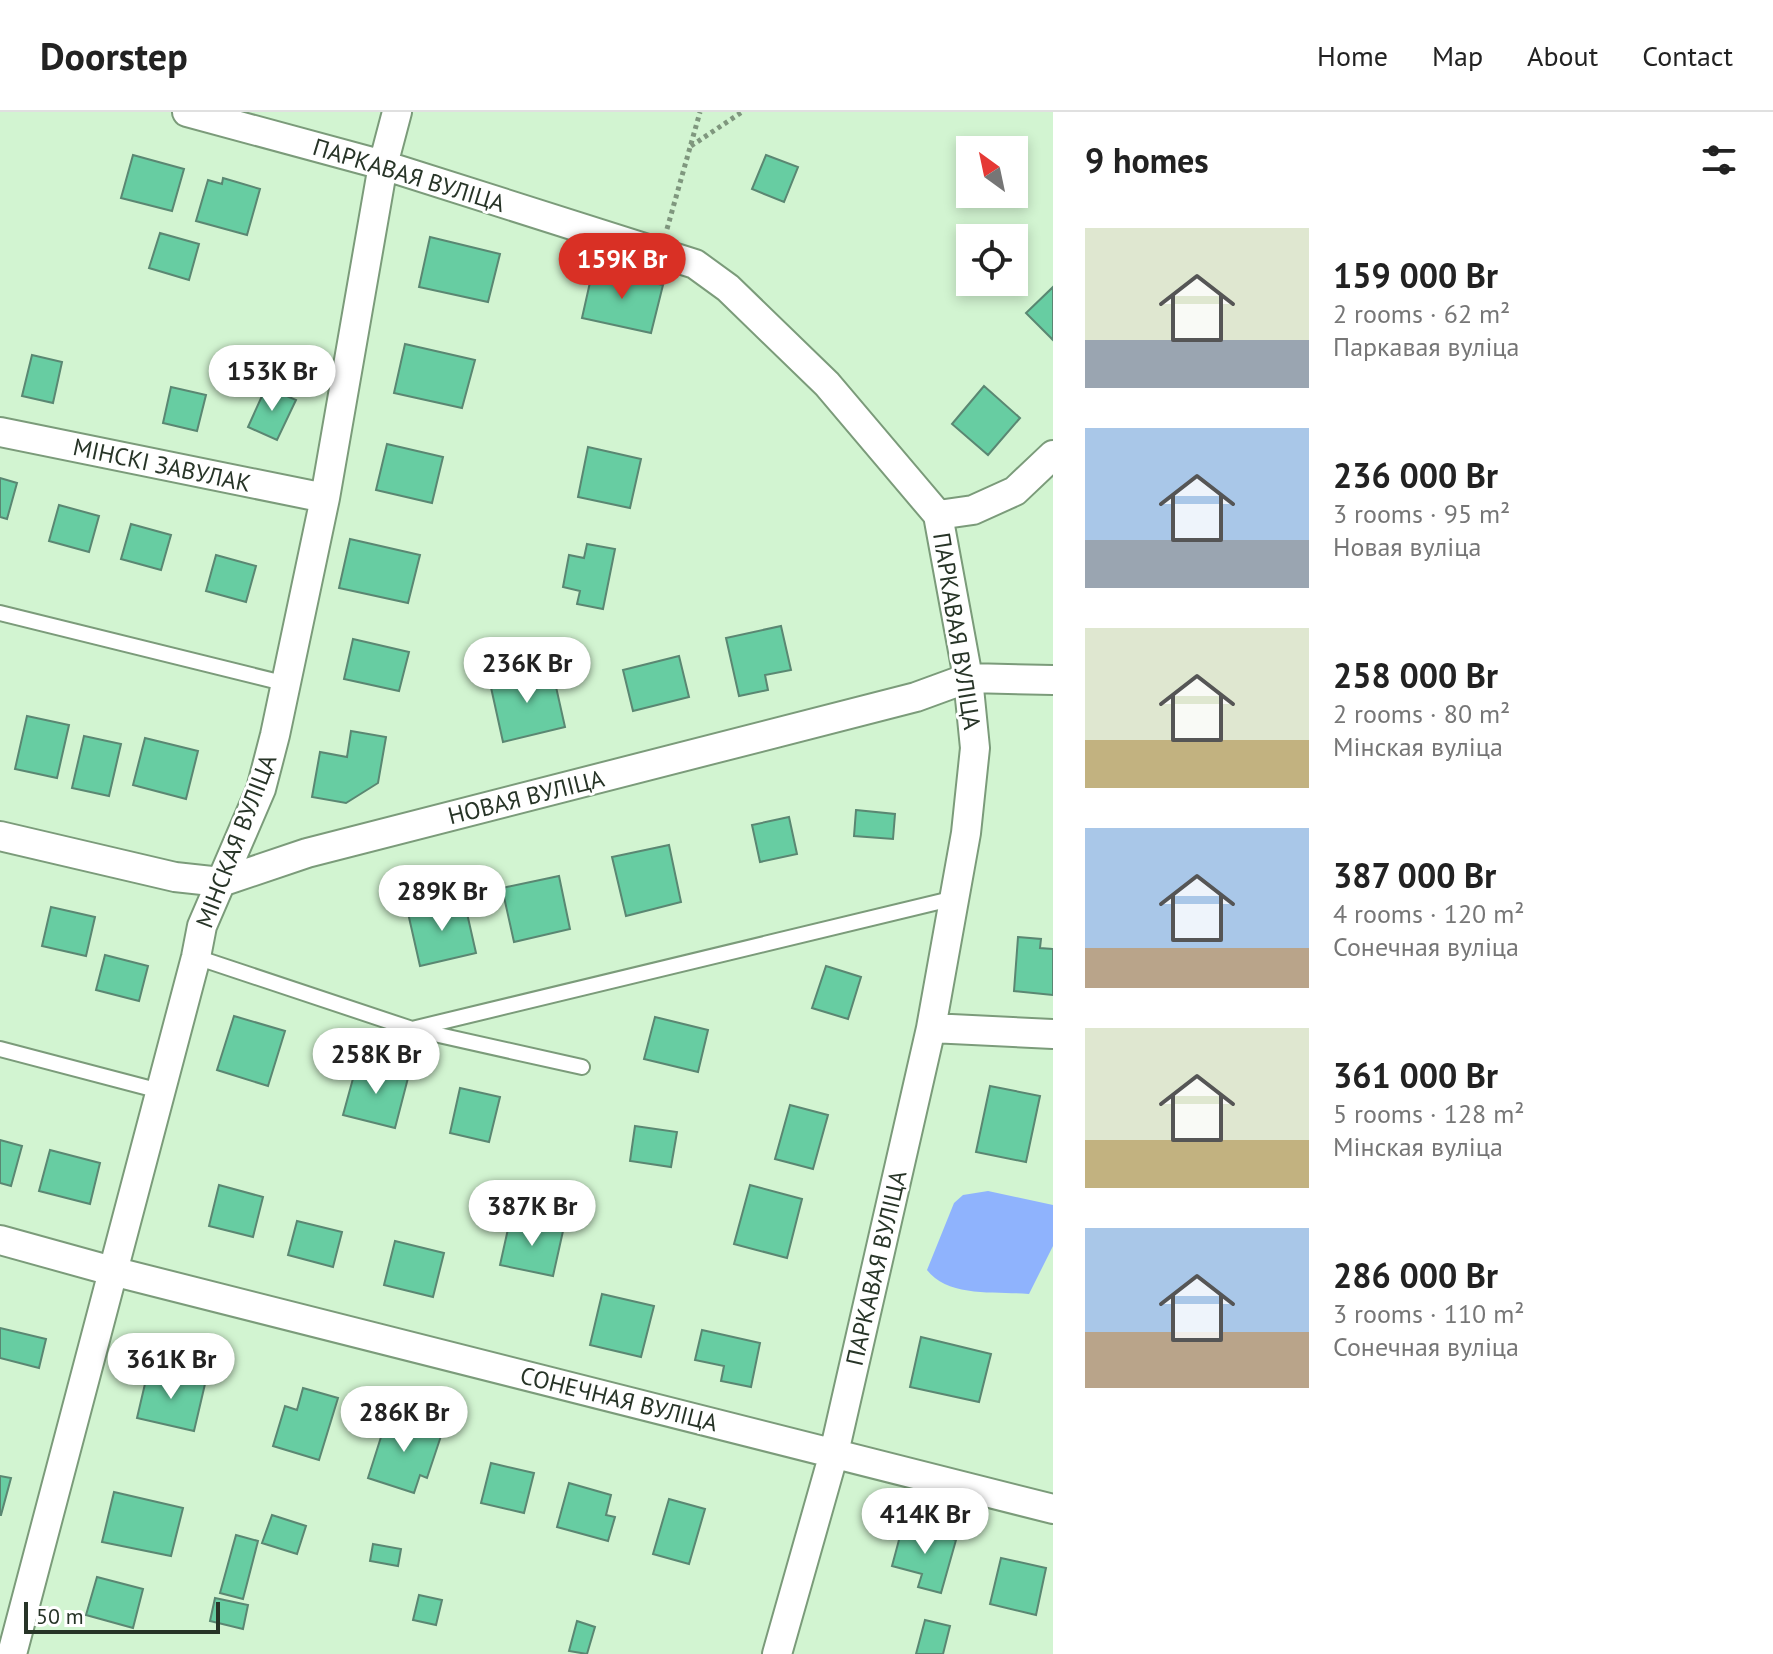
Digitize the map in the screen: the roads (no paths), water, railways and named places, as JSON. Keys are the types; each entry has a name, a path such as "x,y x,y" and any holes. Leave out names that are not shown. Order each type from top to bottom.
{"street":[{"name":"ПАРКАВАЯ ВУЛІЦА","path":"187,112 383,165 695,264 728,288 827,384 938,515 968,678 975,748 966,833 931,1028 834,1453 777,1654"},
{"name":"МІНСКАЯ ВУЛІЦА","path":"12,1654 202,926 261,789 287,684 325,498 383,165 397,112"},
{"name":"МІНСКІ ЗАВУЛАК","path":"0,432 325,498"},
{"path":"938,515 973,510 1015,491 1053,455"},
{"name":"НОВАЯ ВУЛІЦА","path":"0,836 175,877 221,882 307,853 916,697 968,678 1053,680"},
{"path":"931,1028 1053,1034"},
{"name":"СОНЕЧНАЯ ВУЛІЦА","path":"0,1240 1053,1509"}],"lane":[{"path":"0,613 287,684"},
{"path":"412,1029 955,898"},
{"path":"196,957 412,1029 582,1067"},
{"path":"0,1049 160,1091"}],"water":[{"path":"988,1191 1053,1205 1053,1246 1029,1294 960,1289 936,1279 927,1270 954,1203 963,1195"}]}
